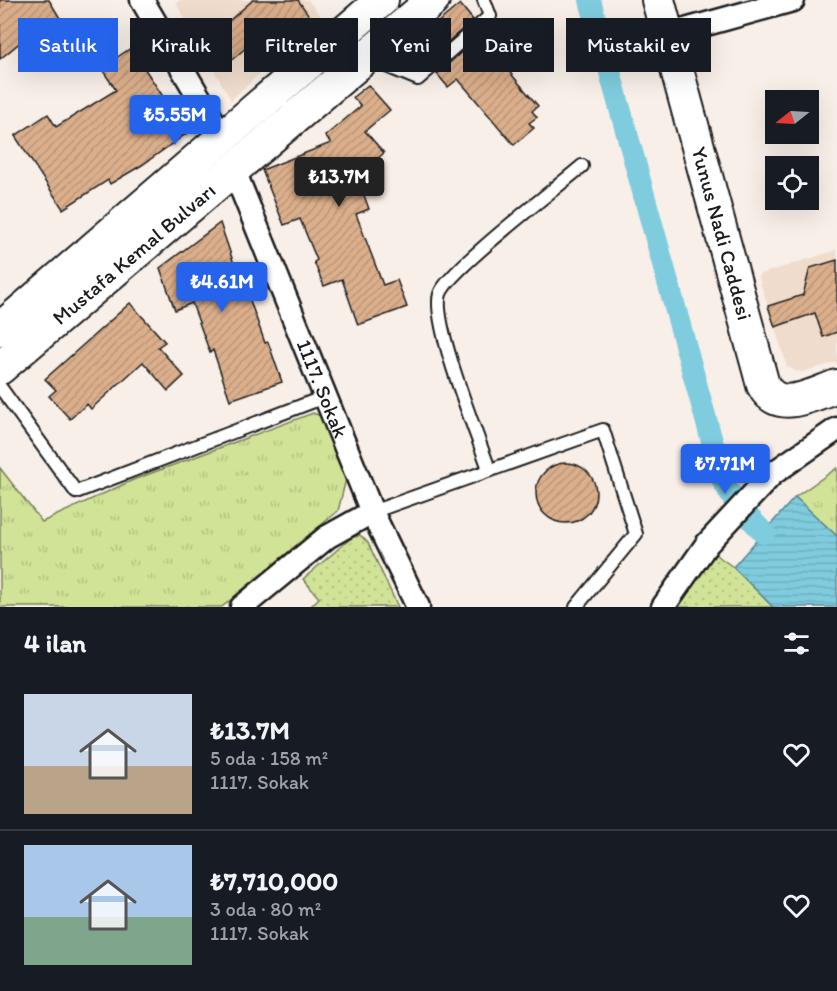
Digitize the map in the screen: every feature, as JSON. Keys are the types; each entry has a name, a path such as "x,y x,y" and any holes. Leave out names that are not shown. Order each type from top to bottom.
{"main road":[{"name":"Mustafa Kemal Bulvarı","path":"0,329 382,0"},
{"name":"Mustafa Kemal Bulvarı","path":"0,368 433,0"},
{"name":"Yunus Nadi Caddesi","path":"657,0 662,18"},
{"name":"Yunus Nadi Caddesi","path":"677,72 763,385 769,395 787,402 837,386"}],"street":[{"path":"142,0 223,138"},
{"path":"711,23 793,0"},
{"name":"1117. Sokak","path":"233,168 372,512 418,607"},
{"path":"663,607 707,544 772,474 837,429"},
{"path":"242,607 327,537 372,512"}],"lane":[{"path":"366,57 418,80 490,16 484,0"},
{"path":"489,469 447,344 439,308 440,294 474,256 582,166"},
{"path":"0,387 76,492 327,396"},
{"path":"372,512 603,430 636,534 576,607"}],"shaded area":[{"path":"180,0 308,0 321,16 319,18 244,18 244,72 261,72 231,100 215,72 232,72 232,18 185,18 176,3"},
{"path":"837,250 837,362 803,372 795,371 787,366 758,275"}],"green space":[{"path":"313,413 321,416 346,479 338,511 222,607 0,607 0,468 42,522 133,480"},
{"path":"837,468 837,536 795,497"},
{"path":"360,535 368,543 398,607 310,607 319,598 303,579 351,538"},
{"path":"715,554 733,567 773,607 678,607"}],"water":[{"path":"795,497 837,536 837,607 773,607 733,567"}],"building":[{"path":"0,0 49,0 60,18 18,18 18,44 0,59"},
{"path":"253,0 298,0 310,17 244,18 244,49 232,60 232,18"},
{"path":"460,4 471,18 463,18 463,29 451,39 451,18 443,18"},
{"path":"130,49 130,72 147,72 187,133 142,165 110,184 108,180 63,209 15,136 48,114 56,127 116,90 104,72 118,72 118,57"},
{"path":"463,51 463,72 509,72 538,106 532,111 537,117 529,123 534,128 514,145 458,79 448,87 437,74 451,72 451,61"},
{"path":"368,85 390,110 365,131 384,153 357,176 369,209 356,214 383,285 397,280 407,307 358,325 342,279 324,286 314,262 317,260 300,219 284,225 262,170 331,143 325,136 361,106 353,97"},
{"path":"220,223 244,293 247,292 282,382 230,400 213,350 210,353 192,303 175,310 160,268"},
{"path":"837,260 837,332 823,337 815,313 775,327 768,306 803,295 810,268"},
{"path":"130,303 165,342 158,347 184,376 168,391 143,362 91,409 87,404 70,419 49,396 56,390 45,379"},
{"path":"560,463 572,463 588,471 594,481 596,493 594,505 588,515 572,523 560,523 544,515 536,499 536,487 544,471"}],"waterway":[{"path":"590,0 723,481 735,502 764,533"}]}
